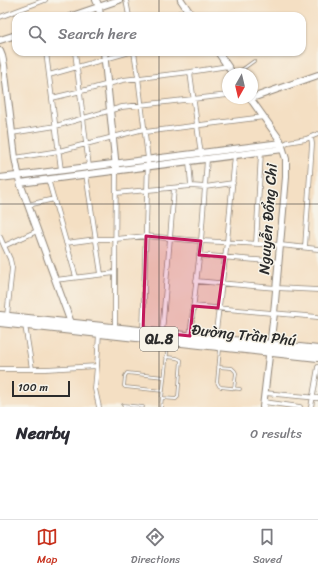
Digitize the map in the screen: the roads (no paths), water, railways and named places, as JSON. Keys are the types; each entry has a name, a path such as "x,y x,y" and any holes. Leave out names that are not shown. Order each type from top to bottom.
{"highway":[{"name":"Đường Trần Phú","path":"2,318 71,323 190,336 318,357"},
{"name":"Đường Trần Phú","path":"2,318 25,325 221,346 318,350"}],"street":[{"path":"13,12 45,0"},
{"path":"96,0 100,12"},
{"path":"84,12 119,0"},
{"path":"126,0 128,12"},
{"path":"181,0 188,10 182,12"},
{"path":"0,17 12,12"},
{"path":"0,40 12,36"},
{"path":"0,51 4,65 15,158 20,183 71,323"},
{"path":"46,56 62,170"},
{"path":"76,56 89,167"},
{"path":"49,76 115,56"},
{"path":"135,56 148,160 143,331"},
{"path":"52,98 138,77 190,72 228,66 221,56"},
{"path":"104,59 116,164 115,328"},
{"path":"190,72 200,152 204,159 205,187 190,336"},
{"path":"258,96 318,75"},
{"path":"12,133 56,126 122,107 222,96"},
{"name":"Nguyễn Đổng Chi","path":"255,104 280,140 286,159 286,177 279,262 263,404"},
{"path":"15,158 59,151 113,136 144,130 264,117"},
{"path":"20,183 261,152 282,146 288,142 318,134"},
{"path":"305,247 312,144 311,137"},
{"path":"0,178 148,160 200,152 282,146"},
{"path":"256,244 261,152"},
{"path":"214,339 227,242 235,155"},
{"path":"189,161 191,186"},
{"path":"86,174 101,274"},
{"path":"48,179 76,278"},
{"path":"116,193 191,186 205,187 233,183"},
{"path":"162,333 174,188"},
{"path":"28,205 54,199"},
{"path":"4,246 37,231"},
{"path":"66,243 96,239 146,236 318,249"},
{"path":"0,237 10,259 12,268 2,318"},
{"path":"199,255 279,262"},
{"path":"55,280 115,272"},
{"path":"196,281 318,290"},
{"path":"193,306 318,317"},
{"path":"25,325 32,369"},
{"path":"99,333 95,389 99,407"},
{"path":"0,369 46,369 97,366"},
{"path":"311,407 318,368"},
{"path":"265,393 318,398"},
{"path":"263,404 300,407"}],"lane":[{"path":"243,68 254,61"},
{"path":"161,407 168,340"},
{"path":"221,346 217,384 221,387 240,389"},
{"path":"162,398 176,399 178,397 181,360 166,357"},
{"path":"218,367 232,368 235,371 234,388"},
{"path":"163,391 124,386 125,376 128,373 164,377"},
{"path":"123,405 143,407"}]}
